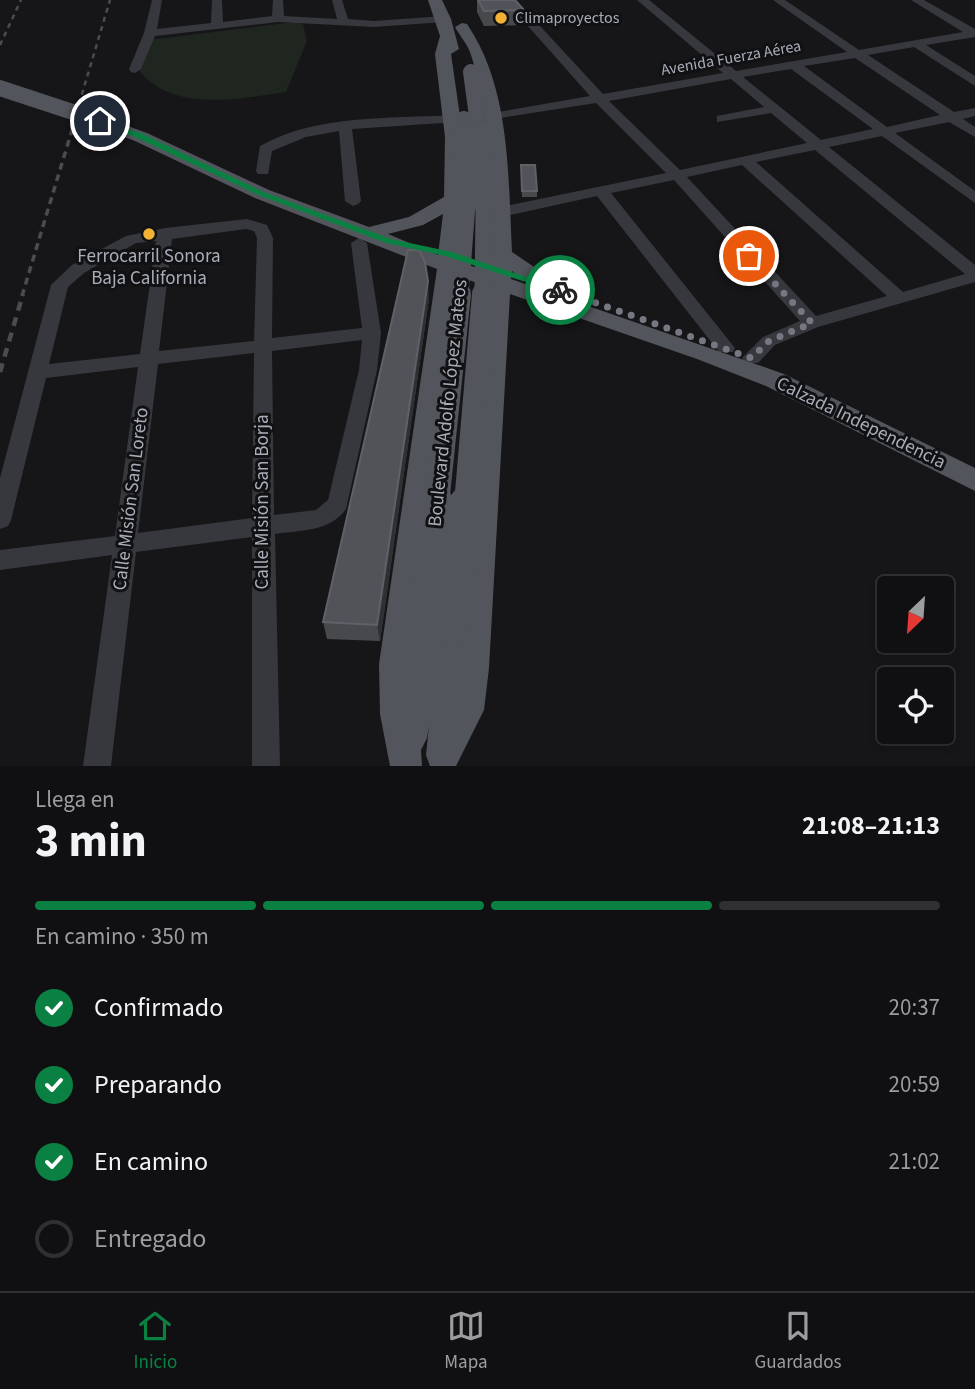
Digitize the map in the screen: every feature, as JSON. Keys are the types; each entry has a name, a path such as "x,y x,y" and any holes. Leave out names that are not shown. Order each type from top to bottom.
{"main road":[{"name":"Boulevard Adolfo López Mateos","path":"435,0 453,22 464,76 467,192 438,629 443,760"},
{"path":"443,760 463,722 469,695 502,269 501,212 493,117 478,53 453,22"},
{"path":"406,764 397,714 396,664 454,200 452,119 443,54 453,22"},
{"name":"Calzada Independencia","path":"0,88 142,137 261,194 363,238 418,245 446,270"},
{"path":"363,238 416,220 454,200"},
{"name":"Calzada Independencia","path":"389,241 446,270 502,269 545,292 775,380 975,480"},
{"path":"498,328 510,314 545,292"},
{"name":"Calzada Independencia","path":"545,292 726,348 828,391 975,464"},
{"name":"Boulevard Adolfo López Mateos","path":"406,764 438,629"}],"street":[{"path":"135,69 150,33 157,0"},
{"path":"217,0 217,27"},
{"path":"278,0 278,19"},
{"path":"337,0 343,21"},
{"path":"510,0 600,99 678,176 812,323"},
{"path":"642,0 975,275"},
{"path":"778,0 975,133"},
{"path":"916,0 975,33"},
{"path":"150,33 278,19 384,23 453,22"},
{"name":"Avenida Fuerza Aérea","path":"493,117 975,33"},
{"path":"915,43 975,82"},
{"path":"793,64 975,198"},
{"path":"722,119 774,109"},
{"path":"501,212 975,113"},
{"path":"263,172 263,154 275,142 313,131 452,119"},
{"path":"345,127 353,201"},
{"path":"747,162 898,297"},
{"path":"602,192 726,348"},
{"name":"Calle Misión San Borja","path":"165,233 247,225 261,228 265,238 262,348 266,766"},
{"path":"0,520 60,285 78,269 132,239 165,233"},
{"name":"Calle Misión San Loreto","path":"97,766 165,233"},
{"path":"0,560 318,519 330,514 338,503 368,370 372,333 363,238"},
{"path":"751,358 769,341 812,323 975,275"},
{"path":"38,372 262,348 372,333"}],"shaded area":[{"path":"294,22 303,24 307,41 286,92 247,98 187,98 169,93 153,84 139,70 149,40"}],"building":[{"path":"478,0 515,0 524,10 484,11"},
{"path":"521,165 535,165 537,191 522,191"},
{"path":"408,250 419,250 425,262 428,281 377,625 323,622"}],"railway":[{"path":"0,45 21,0"},
{"path":"71,131 110,0"},
{"path":"22,296 72,130"},
{"path":"0,372 23,294"}],"way so far":[{"path":"560,290 751,358 769,341 812,323 749,256"}],"place":[{"name":"Climaproyectos","path":"501,18"},
{"name":"Ferrocarril Sonora Baja California","path":"149,234"}],"route":[{"path":"100,121 125,129 261,194 389,241 418,245 560,290"}]}
